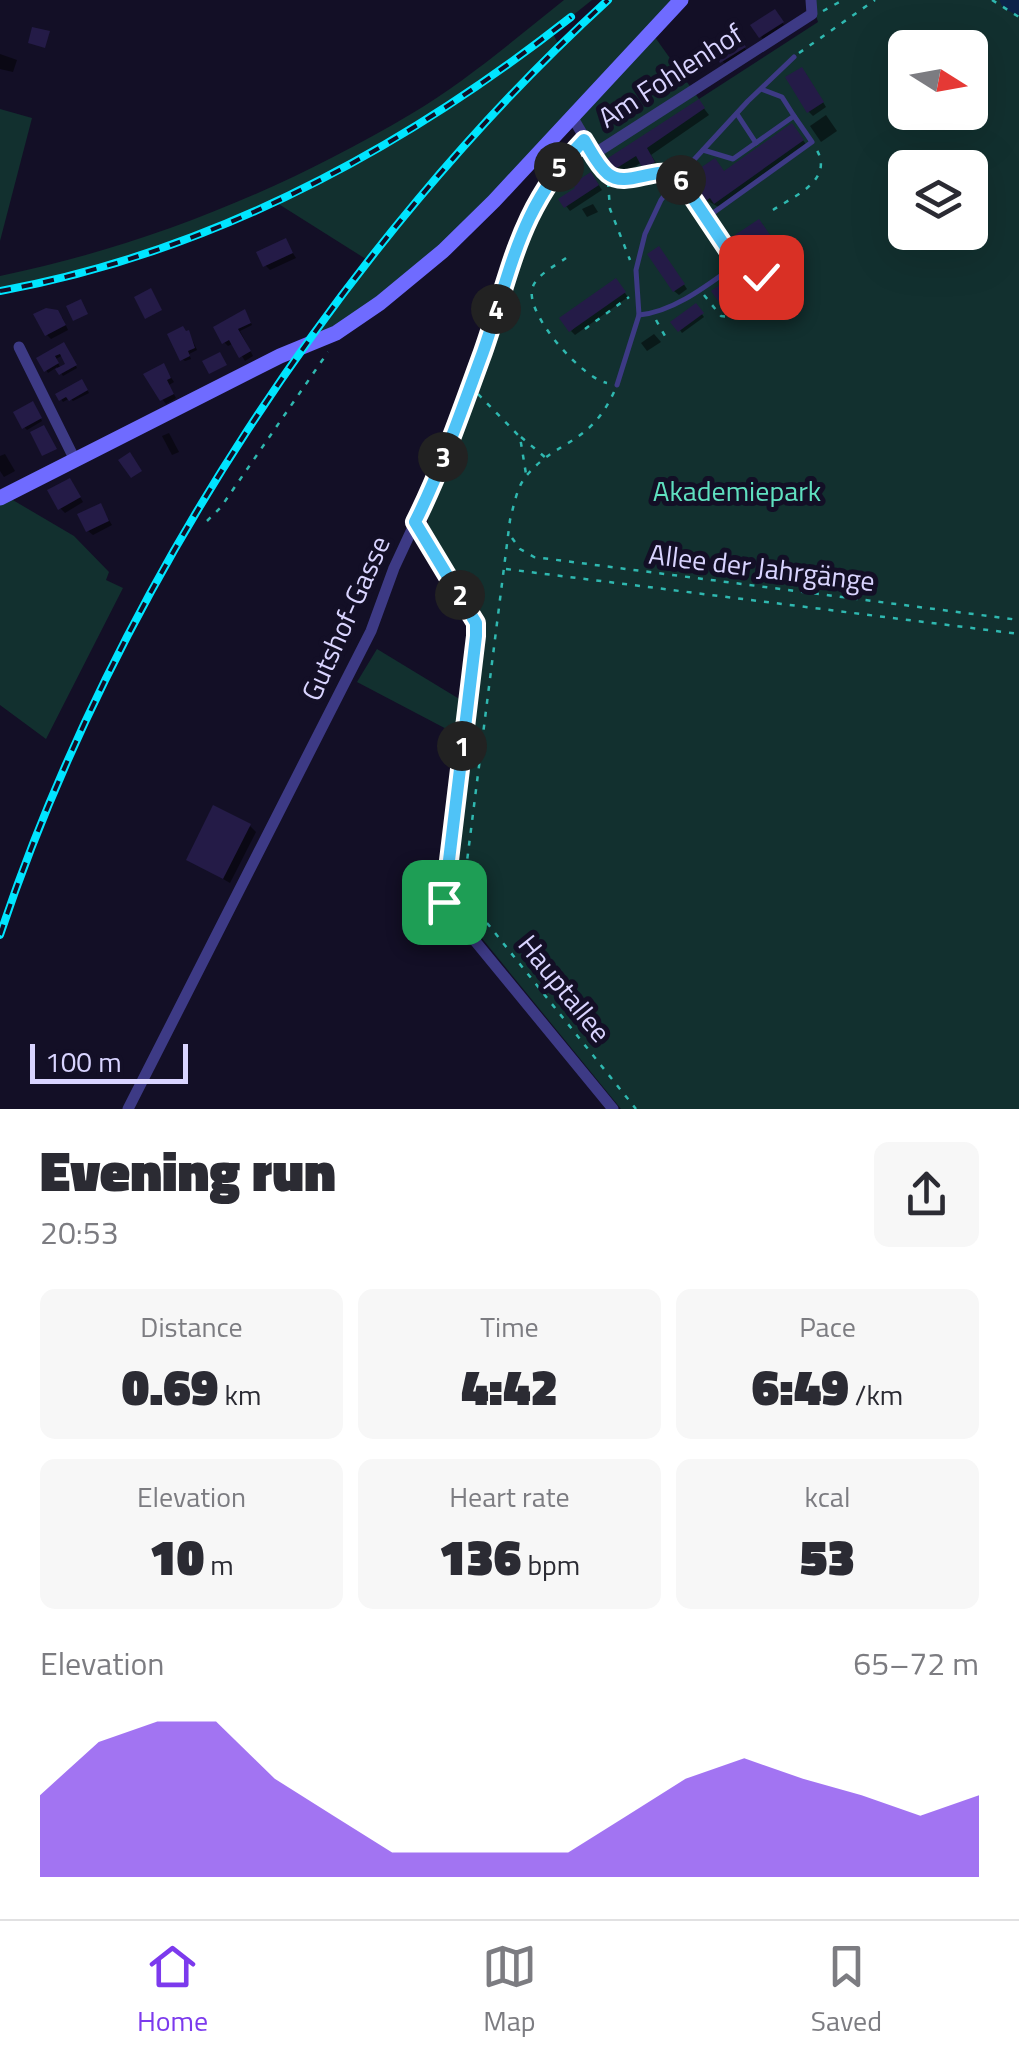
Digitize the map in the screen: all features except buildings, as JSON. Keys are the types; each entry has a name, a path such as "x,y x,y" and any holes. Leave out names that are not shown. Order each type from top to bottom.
{"street":[{"path":"0,498 280,356 334,340 443,251 682,0"},
{"path":"812,0 812,14"},
{"name":"Am Fohlenhof","path":"594,154 812,14"},
{"path":"573,118 594,154"},
{"name":"Gutshof-Gasse","path":"132,1108 371,632 483,350 521,230 561,164 584,140"},
{"path":"19,348 74,458"},
{"path":"415,522 476,623 444,902 613,1109"}],"lane":[{"path":"617,385 639,315 636,270 645,234 661,200 678,176 794,57"},
{"path":"706,218 812,142 782,97 761,89"},
{"path":"737,114 756,143"},
{"path":"703,150 734,159 794,116"},
{"path":"594,154 609,176 617,179 671,171 678,176 737,264 702,288 652,314 639,315"}],"path":[{"path":"812,14 826,11 843,0"},
{"path":"794,57 875,0"},
{"path":"992,0 1019,17"},
{"path":"772,210 822,171 824,160 812,142"},
{"path":"609,176 606,190 610,209 636,270"},
{"path":"526,476 588,432 605,412 617,385 596,381 562,351 533,301 534,283 566,258"},
{"path":"702,288 720,316 733,318 748,310 764,288 761,277 745,258 737,264"},
{"path":"584,329 639,290"},
{"path":"652,314 665,336"},
{"path":"207,521 334,340"},
{"path":"474,390 520,437 547,458"},
{"path":"520,437 526,476"},
{"name":"Hauptallee","path":"526,476 510,520 463,893 636,1109"},
{"name":"Allee der Jahrgänge","path":"510,535 520,549 534,557 1019,620"},
{"path":"506,569 1019,634"}],"green space":[{"name":"Akademiepark","path":"564,0 592,0 552,32 559,45 608,0 681,0 652,33 699,99 818,22 811,0 1019,0 1019,1109 621,1109 449,898 485,623 428,529 428,519 529,227 561,164 584,141 573,119 443,251 305,349 369,261 277,203 143,255 0,291 0,276 160,232 263,191 363,142 470,74"},
{"path":"0,109 32,118 0,241"},
{"path":"6,496 74,536 109,572 106,580 123,588 46,739 0,705 0,498"},
{"path":"377,649 461,700 456,734 357,682"}],"waterway":[{"path":"1010,0 1019,5"}],"railway":[{"path":"0,935 48,807 106,679 172,553 247,430 329,312 418,200 511,95 608,0"},
{"path":"0,291 155,250 302,189 440,110 571,17"}],"route":[{"path":"444,902 476,623 415,522 483,350 521,230 561,164 584,140 609,176 617,179 671,171 678,176 737,264 745,258 761,277"}]}
